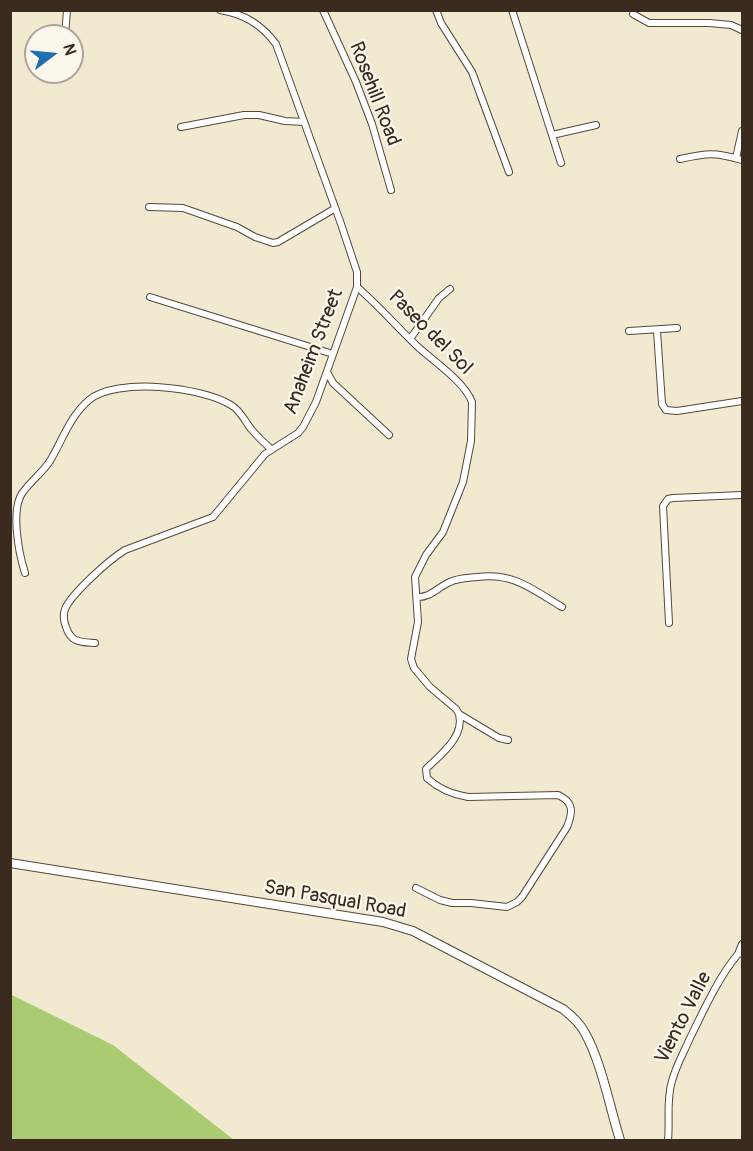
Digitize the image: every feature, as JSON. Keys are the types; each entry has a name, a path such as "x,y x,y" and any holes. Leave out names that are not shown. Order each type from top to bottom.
{"main road":[{"name":"San Pasqual Road","path":"10,863 383,922 413,931 563,1009 574,1017 593,1049 620,1140"}],"street":[{"name":"Anaheim Street","path":"95,643 77,642 70,637 64,612 74,596 124,550 213,517 271,448 287,440 303,427 316,402 357,287 357,272 281,54 268,33 246,16 220,10"},
{"name":"Rosehill Road","path":"323,10 356,82 372,124 391,190"},
{"path":"436,10 441,23 472,72 508,172"},
{"path":"512,10 561,163"},
{"path":"633,14 649,23 709,23 742,30"},
{"path":"181,127 244,115 304,122"},
{"path":"552,135 596,125"},
{"path":"680,159 717,153 739,159 742,131"},
{"path":"149,207 183,208 237,227 255,237 273,243 334,208"},
{"name":"Paseo del Sol","path":"357,287 454,378 472,402 471,441 463,482 443,532 418,567 415,577 418,622 411,659 414,668 430,687 459,714 499,738 508,740"},
{"path":"410,339 439,298 450,289"},
{"path":"150,297 333,354"},
{"path":"628,331 677,328"},
{"path":"657,331 662,404 666,410 677,411 742,401"},
{"path":"327,372 333,383 389,435"},
{"path":"25,573 18,539 18,504 21,494 48,464 71,422 93,398 106,392 145,386 173,388 203,394 231,404 271,448"},
{"path":"669,623 663,506 668,499 674,498 742,495"},
{"path":"417,597 428,596 442,586 459,579 503,576 517,579 562,607"},
{"path":"416,888 440,900 452,903 507,907 513,905 522,897 567,827 571,815 570,802 558,795 468,797 455,795 427,778 426,769 455,738 460,725 459,714"},
{"name":"Viento Valle","path":"668,1140 668,1106 674,1074 708,1003 740,953 742,944"}],"green space":[{"path":"10,994 113,1045 234,1140 11,1140"}]}
